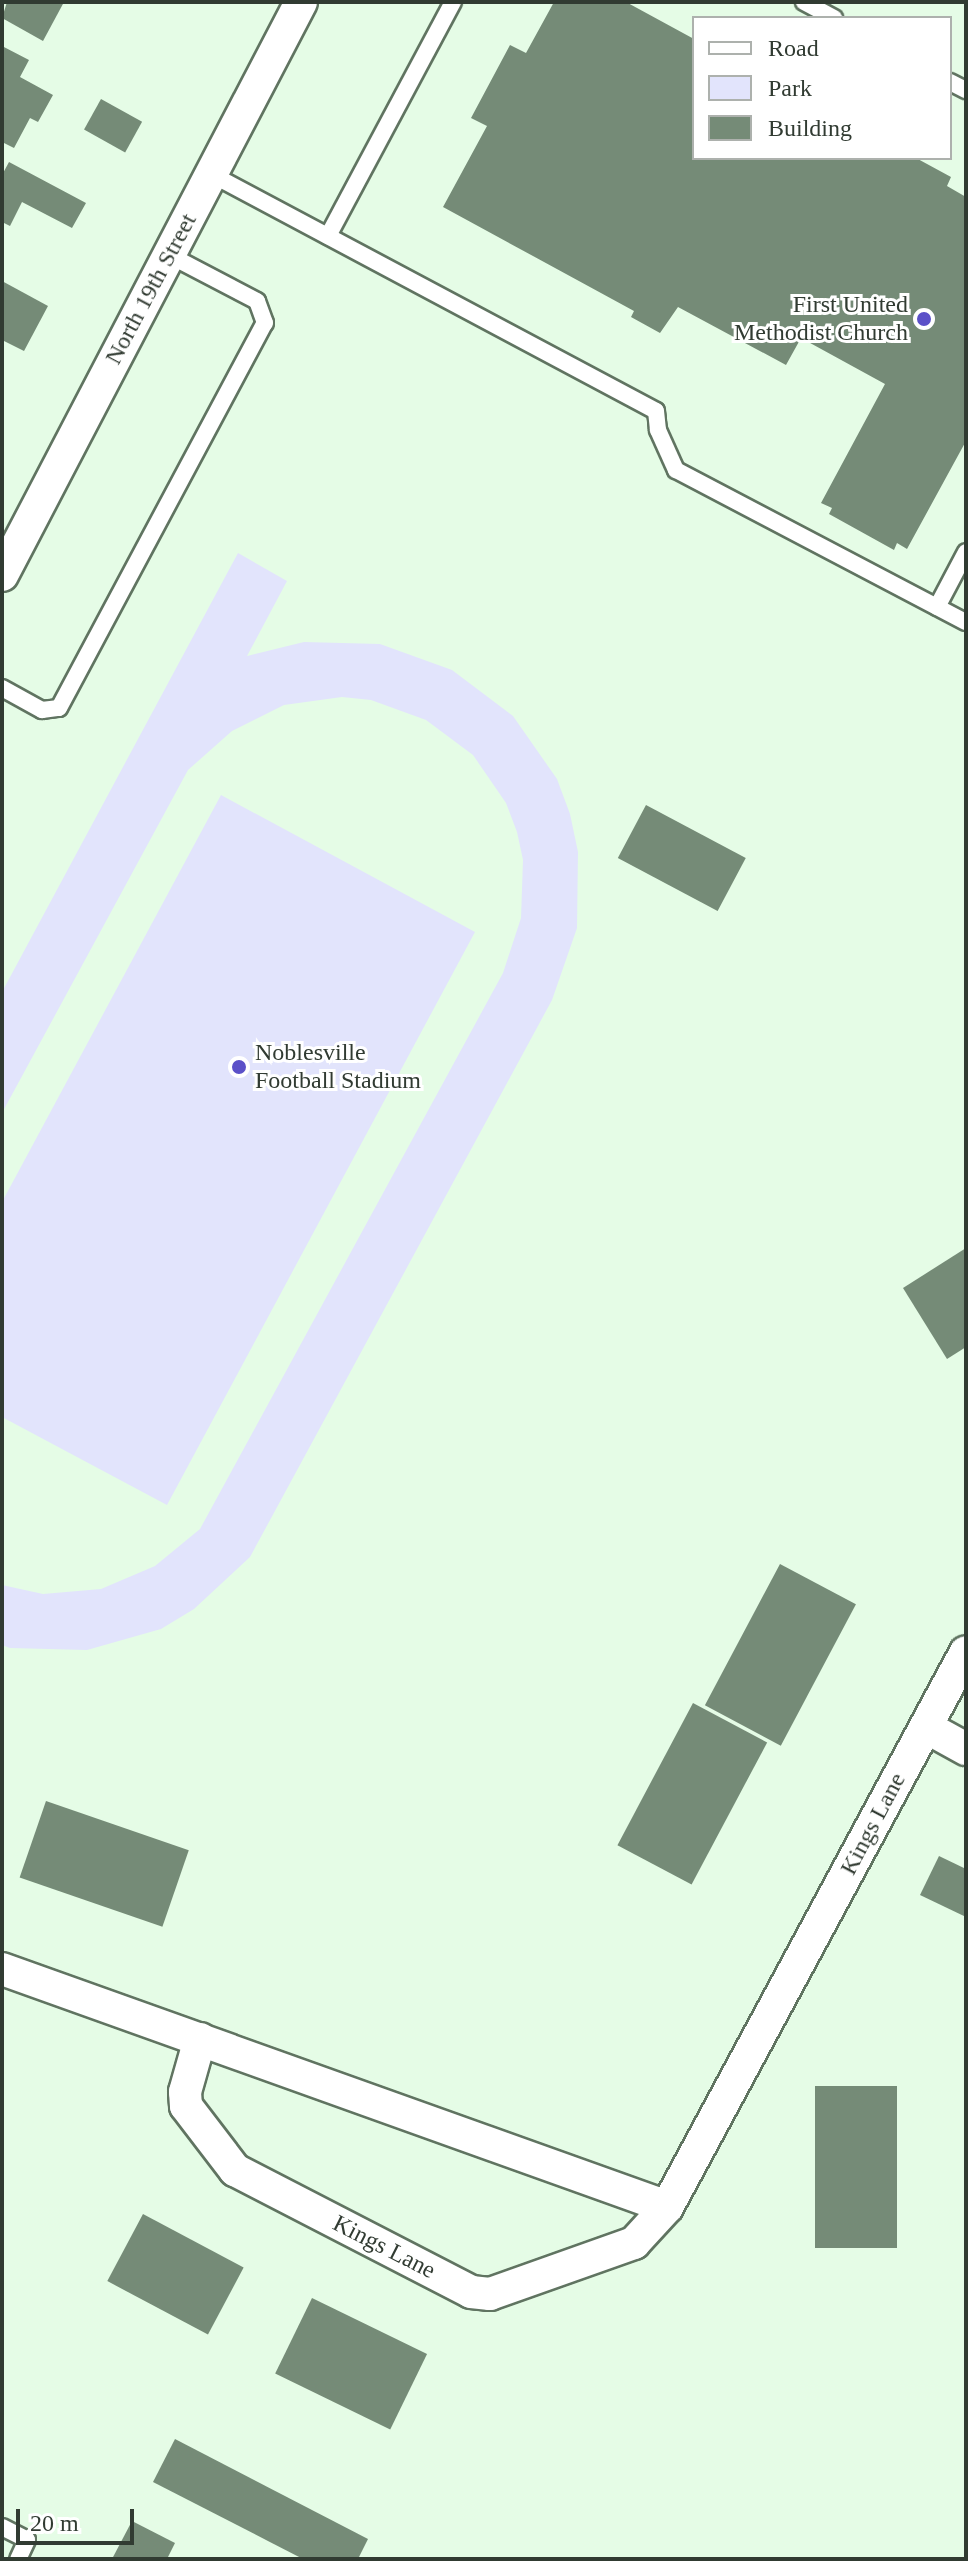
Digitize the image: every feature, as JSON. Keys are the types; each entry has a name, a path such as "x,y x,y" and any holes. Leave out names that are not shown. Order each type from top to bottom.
{"street":[{"name":"North 19th Street","path":"2,575 301,2"},
{"name":"Kings Lane","path":"200,2039 185,2092 186,2106 235,2170 471,2292 490,2294 634,2243 667,2207 966,1652"},
{"path":"926,1727 966,1749"},
{"path":"2,1969 667,2207"}],"lane":[{"path":"328,236 453,2"},
{"path":"804,2 830,16"},
{"path":"211,174 656,411 658,430 676,470 966,622"},
{"path":"2,688 42,710 59,708 265,323 257,301 169,255"},
{"path":"937,607 966,552"},
{"path":"2,2527 27,2540 18,2559"}],"green space":[{"path":"238,553 287,581 247,656 304,642 380,644 452,670 513,716 557,779 570,814 578,852 577,928 552,1000 250,1557 194,1609 161,1629 87,1650 10,1648 2,1645 2,1585 43,1594 101,1589 155,1566 200,1529 503,973 521,918 523,860 517,832 506,803 473,755 426,720 371,700 342,697 284,705 232,731 188,770 2,1113 2,992"},
{"name":"Noblesville Football Stadium","path":"221,795 475,932 167,1505 2,1417 2,1202"}],"building":[{"path":"7,2 64,2 43,41 2,18"},
{"path":"554,2 626,2 692,38 692,160 920,160 951,177 947,186 966,197 966,441 907,549 897,543 894,550 829,514 832,508 821,503 885,384 801,338 786,365 678,307 660,333 631,317 634,311 443,207 487,126 471,118 510,45 526,53"},
{"path":"2,46 29,60 20,77 53,95 38,122 30,118 14,148 2,142"},
{"path":"101,99 142,122 125,152 84,130"},
{"path":"9,162 86,203 72,228 22,202 10,226 2,222 2,175"},
{"path":"2,281 48,306 24,351 2,340"},
{"path":"646,805 746,858 718,911 618,858"},
{"path":"966,1248 966,1347 947,1359 903,1288"},
{"path":"780,1564 856,1604 781,1746 705,1705"},
{"path":"693,1703 767,1742 692,1885 617,1845"},
{"path":"46,1801 189,1850 162,1927 20,1878"},
{"path":"939,1856 966,1869 966,1917 920,1895"},
{"path":"815,2086 897,2086 897,2248 815,2248"},
{"path":"143,2214 244,2268 208,2335 107,2281"},
{"path":"312,2298 427,2354 390,2430 275,2373"},
{"path":"175,2439 368,2539 358,2559 303,2559 153,2482"},
{"path":"132,2521 175,2543 167,2559 112,2559"}],"place":[{"name":"First United Methodist Church","path":"924,319"},
{"name":"Noblesville Football Stadium","path":"239,1067"}]}
